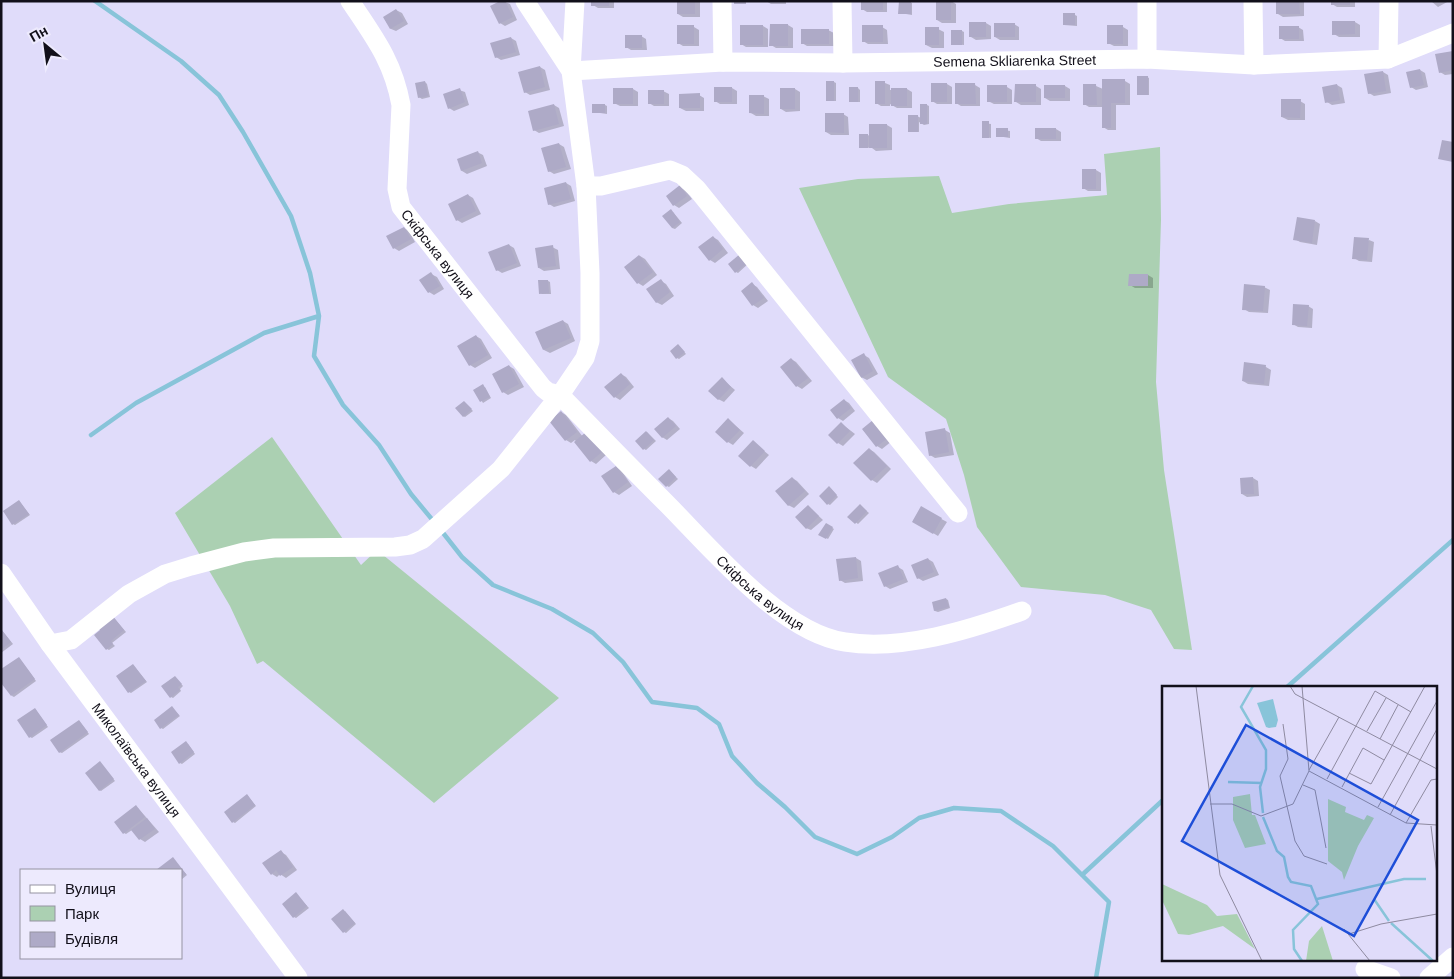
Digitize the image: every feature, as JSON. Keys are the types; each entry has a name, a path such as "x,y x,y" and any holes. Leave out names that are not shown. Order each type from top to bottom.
{"street":[{"name":"Скіфська вулиця","path":"350,1 392,69 398,92 401,105 397,189 401,207 543,388 548,392 560,395 734,572 776,610 817,634 843,642 868,645 920,640 978,627 1022,611"},
{"path":"525,1 571,71"},
{"path":"50,644 71,640 129,594 165,574 191,566 244,552 274,548 395,547 410,545 423,539 501,469 560,395 585,358 590,341 590,273 586,186 571,71 574,1"},
{"path":"722,1 723,62"},
{"path":"842,1 843,63"},
{"path":"1147,1 1147,60"},
{"path":"1253,1 1254,66"},
{"path":"1388,59 1389,1"},
{"name":"Semena Skliarenka Street","path":"571,71 723,62 843,63 1147,60 1254,66 1388,59 1453,33"},
{"path":"586,186 602,186 670,170 682,175 697,190 958,513"},
{"name":"Миколаївська вулиця","path":"1,573 50,644 298,978"},
{"path":"1429,978 1453,957"},
{"path":"1364,969 1391,978"}],"green space":[{"path":"1160,147 1161,220 1156,382 1164,470 1192,650 1174,649 1151,610 1105,595 1021,587 977,527 964,475 946,419 888,377 799,188 858,179 939,176 952,213 1009,204 1107,195 1104,154"},
{"path":"272,437 361,565 377,550 559,698 434,803 263,661 257,664 230,606 175,513"}],"building":[{"path":"500,1 505,1 513,17 499,24 490,6"},
{"path":"591,1 609,1 609,6 591,6"},
{"path":"677,1 695,1 695,14 677,14"},
{"path":"734,1 746,1 746,4 734,4"},
{"path":"861,1 883,1 883,10 861,10"},
{"path":"899,1 911,1 911,14 898,14"},
{"path":"936,1 951,1 951,20 936,20"},
{"path":"1276,1 1299,1 1300,14 1276,14"},
{"path":"1331,1 1350,1 1350,5 1331,5"},
{"path":"396,9 404,21 390,29 383,17"},
{"path":"1063,13 1075,13 1075,25 1063,25"},
{"path":"1332,21 1355,21 1355,34 1332,35"},
{"path":"969,22 986,22 986,37 969,37"},
{"path":"994,23 1015,23 1015,37 994,37"},
{"path":"770,24 788,24 788,46 769,46"},
{"path":"677,25 694,25 694,44 677,44"},
{"path":"740,25 763,25 763,45 740,45"},
{"path":"862,25 883,25 883,42 862,42"},
{"path":"1107,25 1123,25 1123,44 1107,44"},
{"path":"1279,26 1299,26 1299,39 1279,39"},
{"path":"925,27 939,27 939,45 925,45"},
{"path":"801,29 829,29 829,44 801,44"},
{"path":"951,30 962,30 962,45 951,45"},
{"path":"625,35 642,35 642,48 625,48"},
{"path":"511,37 516,52 495,58 490,43"},
{"path":"1453,51 1453,70 1439,73 1435,54"},
{"path":"540,66 545,87 524,93 518,72"},
{"path":"1420,69 1424,85 1410,88 1406,72"},
{"path":"1383,71 1386,91 1368,94 1364,74"},
{"path":"1137,76 1148,76 1148,95 1137,95"},
{"path":"1102,79 1125,79 1125,103 1111,103 1111,128 1102,128"},
{"path":"425,81 428,96 418,98 415,83"},
{"path":"826,81 834,81 834,101 826,101"},
{"path":"875,81 885,81 885,104 875,104"},
{"path":"931,83 947,83 947,102 931,102"},
{"path":"955,83 975,83 976,104 955,104"},
{"path":"1015,84 1036,84 1036,102 1014,102"},
{"path":"1083,84 1096,84 1097,105 1083,105"},
{"path":"1337,84 1340,100 1325,103 1322,87"},
{"path":"987,85 1007,85 1007,102 987,102"},
{"path":"1044,85 1065,85 1065,98 1044,98"},
{"path":"714,87 732,87 732,102 714,102"},
{"path":"849,87 858,87 858,102 849,102"},
{"path":"460,88 465,102 448,109 443,94"},
{"path":"613,88 633,88 633,104 613,104"},
{"path":"780,88 795,88 795,109 780,109"},
{"path":"891,88 907,88 907,106 891,106"},
{"path":"648,90 664,90 664,104 648,104"},
{"path":"700,93 700,108 679,108 679,94"},
{"path":"749,95 764,95 764,114 749,113"},
{"path":"1281,99 1301,99 1300,118 1281,117"},
{"path":"554,104 559,124 533,131 528,111"},
{"path":"592,104 605,104 605,113 592,113"},
{"path":"920,104 927,104 927,124 920,124"},
{"path":"825,113 844,113 844,133 825,132"},
{"path":"908,115 918,115 918,132 908,132"},
{"path":"982,121 989,121 989,138 982,138"},
{"path":"869,124 887,124 887,148 869,148"},
{"path":"996,128 1008,128 1008,137 996,137"},
{"path":"1035,128 1056,128 1056,139 1035,139"},
{"path":"859,134 868,134 868,148 859,148"},
{"path":"1442,140 1453,142 1453,162 1438,159"},
{"path":"559,143 566,167 548,172 541,148"},
{"path":"478,151 482,163 461,171 457,159"},
{"path":"1082,169 1096,169 1096,189 1082,189"},
{"path":"566,182 571,199 548,205 544,188"},
{"path":"680,185 687,196 673,206 666,196"},
{"path":"468,194 476,211 456,221 448,204"},
{"path":"671,209 680,222 672,228 662,216"},
{"path":"1297,217 1315,220 1312,243 1293,240"},
{"path":"404,227 411,239 393,249 386,236"},
{"path":"713,236 723,249 709,261 698,247"},
{"path":"1354,237 1369,238 1367,260 1352,259"},
{"path":"509,244 517,263 496,271 488,252"},
{"path":"553,245 556,266 538,268 535,248"},
{"path":"740,254 747,263 735,273 728,264"},
{"path":"639,255 653,272 637,284 624,267"},
{"path":"431,272 440,286 428,293 419,280"},
{"path":"1129,274 1148,274 1148,286 1128,286"},
{"path":"661,279 670,292 656,303 646,289"},
{"path":"538,280 548,280 549,293 539,294"},
{"path":"752,282 764,298 752,306 741,291"},
{"path":"1244,284 1265,286 1263,311 1242,310"},
{"path":"1293,304 1309,305 1307,326 1292,325"},
{"path":"563,320 571,338 543,350 535,332"},
{"path":"476,335 488,355 469,366 457,346"},
{"path":"678,344 685,352 676,359 670,351"},
{"path":"864,353 873,371 861,378 851,360"},
{"path":"791,358 808,378 796,387 780,367"},
{"path":"1244,362 1266,365 1264,384 1242,381"},
{"path":"509,365 519,384 502,393 492,374"},
{"path":"621,373 630,384 614,398 604,387"},
{"path":"722,377 731,387 718,400 708,391"},
{"path":"483,384 490,397 480,402 473,390"},
{"path":"844,399 851,408 837,419 830,410"},
{"path":"464,401 472,409 463,417 455,408"},
{"path":"561,411 577,432 565,441 549,421"},
{"path":"668,417 676,426 662,438 654,429"},
{"path":"728,418 740,430 727,443 715,432"},
{"path":"873,420 888,438 876,447 862,429"},
{"path":"841,422 850,431 837,444 828,435"},
{"path":"945,428 949,452 929,456 925,432"},
{"path":"646,431 654,440 643,450 635,441"},
{"path":"586,432 602,452 590,462 574,442"},
{"path":"753,440 765,451 750,467 738,456"},
{"path":"869,448 887,466 871,481 853,463"},
{"path":"616,466 628,482 613,493 601,476"},
{"path":"669,469 676,477 666,487 658,479"},
{"path":"792,477 805,491 788,506 775,491"},
{"path":"1253,477 1254,494 1241,494 1240,478"},
{"path":"829,486 837,495 827,505 819,496"},
{"path":"19,500 29,514 12,525 3,511"},
{"path":"860,504 867,511 855,524 847,517"},
{"path":"808,505 819,516 806,529 795,517"},
{"path":"921,506 942,518 933,534 912,522"},
{"path":"826,523 833,527 826,539 818,535"},
{"path":"856,557 858,578 839,581 836,559"},
{"path":"928,558 934,572 917,579 911,565"},
{"path":"898,565 904,579 884,587 878,573"},
{"path":"946,598 949,607 934,611 932,602"},
{"path":"112,615 124,630 111,641 113,644 106,650 94,635 100,630 97,627"},
{"path":"1,629 11,642 1,650"},
{"path":"19,657 35,679 11,696 1,683 1,669"},
{"path":"133,664 146,681 128,693 116,676"},
{"path":"175,676 182,684 178,687 180,690 170,698 161,686"},
{"path":"172,706 179,715 160,729 154,720"},
{"path":"35,708 47,725 29,738 17,720"},
{"path":"79,720 88,732 59,753 50,740"},
{"path":"186,741 194,752 179,764 171,752"},
{"path":"100,761 114,779 99,791 85,773"},
{"path":"247,794 255,805 232,823 224,812"},
{"path":"136,805 145,817 123,834 114,822"},
{"path":"147,818 155,829 139,840 131,830"},
{"path":"281,850 293,867 280,876 276,870 271,875 262,863"},
{"path":"173,857 186,874 182,876 182,869 157,869"},
{"path":"296,892 307,906 293,918 282,904"},
{"path":"343,909 355,923 343,933 331,919"}],"waterway":[{"path":"95,1 181,61 219,95 243,132 291,216 310,273 319,316 314,356 343,405 379,445 411,494 435,523"},
{"path":"91,435 136,403 264,333 319,316"},
{"path":"440,529 462,557 493,585 552,609 593,633 623,662 652,702 697,708 719,724 732,756 757,783 785,807 815,837 857,854 892,837 919,818 954,808 1001,811 1053,846 1109,902 1096,978"},
{"path":"1288,686 1453,540"},
{"path":"1082,875 1162,801"}]}
